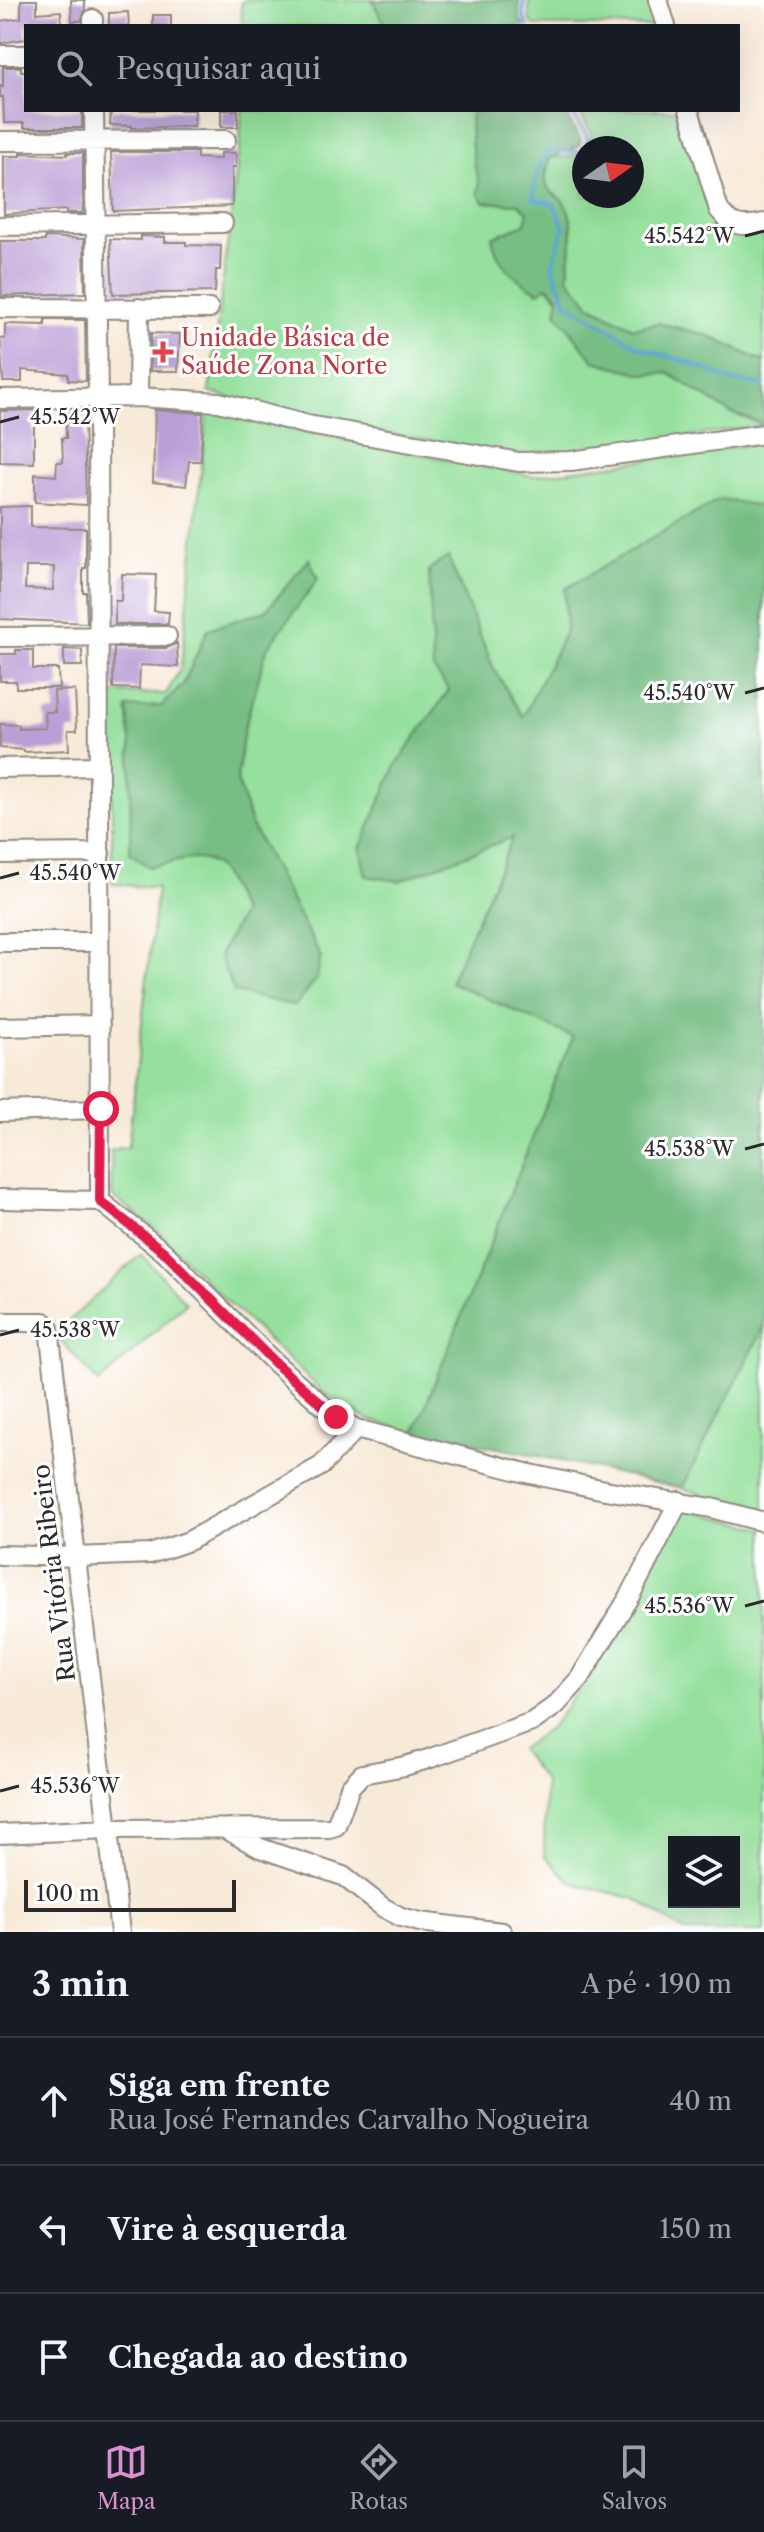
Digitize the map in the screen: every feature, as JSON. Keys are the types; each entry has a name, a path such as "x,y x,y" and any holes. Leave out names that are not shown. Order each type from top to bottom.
{"street":[{"path":"658,0 665,24"},
{"path":"0,55 24,55"},
{"path":"94,112 98,399 100,1201"},
{"path":"690,112 719,210 727,221 738,226 764,223"},
{"path":"0,141 226,140"},
{"path":"0,226 223,223"},
{"path":"0,308 209,309"},
{"path":"138,397 139,308"},
{"path":"0,399 138,397 219,402 308,425 519,462 571,461 764,434"},
{"path":"0,637 167,636"},
{"path":"0,768 98,766"},
{"path":"0,854 100,853"},
{"path":"0,942 99,942"},
{"path":"0,1027 100,1025"},
{"path":"0,1112 101,1109"},
{"path":"0,1199 100,1201 164,1252 285,1373 336,1417 356,1429 558,1480 679,1501 764,1522"},
{"name":"Rua Vitória Ribeiro","path":"0,1322 44,1322 49,1328 120,1932"},
{"path":"0,1555 76,1557 150,1554 189,1541 321,1466 356,1429"},
{"path":"0,1834 108,1829 336,1826 350,1787 362,1774 431,1758 544,1716 580,1678 631,1594 679,1501"},
{"path":"225,1829 260,1848 343,1876 384,1908 401,1917 502,1932"}],"green space":[{"path":"372,0 385,24 242,24 241,2"},
{"path":"372,0 519,0 519,18 523,24 385,24"},
{"path":"529,0 650,0 656,24 533,24 529,17"},
{"path":"242,112 471,112 472,146 484,202 519,204 528,212 526,224 546,286 643,374 668,373 731,413 764,425 541,459 306,420 209,392"},
{"path":"471,112 563,112 578,136 572,136 572,149 550,158 546,181 551,192 565,204 571,219 568,277 590,305 633,328 658,323 706,335 764,362 764,424 731,413 668,373 643,374 594,361 556,312 559,296 547,286 539,292 523,282 508,270 498,255 492,237 525,224 528,212 519,204 484,202 478,193 479,180 471,136"},
{"path":"580,112 682,112 708,211 726,233 764,230 764,362 706,335 658,323 633,328 590,305 567,277 571,219 565,204 547,187 546,172 550,158 572,156 572,208 644,208 644,136 592,136"},
{"path":"208,405 309,433 533,476 764,443 764,507 720,499 565,589 566,630 523,718 493,667 448,558 449,690 396,765 360,849 399,881 514,836 573,1037 415,1432 369,1420 324,1393 156,1229 112,1196 111,1150 128,1147 157,888 112,884 112,693 166,694 181,667","holes":["309,559 318,579 267,648 244,729 237,779 251,824 295,1006 219,956 242,913 220,867 198,857 149,867 127,709 161,706 183,685 208,629 266,611"]},
{"path":"720,499 764,507 764,1326 682,1488 415,1432 573,1037 450,982 513,837 399,881 366,876 360,849 396,765 449,690 433,669 429,570 448,557 493,667 523,717 566,630 565,589"},
{"path":"309,559 318,579 267,649 244,729 237,779 251,824 321,957 316,980 295,1006 234,992 219,956 242,913 217,868 200,859 149,867 130,853 131,741 127,708 161,706 183,685 208,629 266,611"},
{"path":"141,1254 186,1303 99,1383 55,1334"},
{"path":"764,1326 764,1513 682,1488"},
{"path":"680,1508 764,1529 764,1932 685,1932 636,1899 572,1883 544,1855 545,1782 520,1749 551,1727 588,1677"}],"building":[{"path":"21,0 37,0 37,13 61,11 61,24 24,24 24,39 1,43 0,21 21,18"},
{"path":"71,0 85,0 81,21 72,21"},
{"path":"128,12 129,24 109,24 109,13"},
{"path":"153,15 171,15 171,24 153,24"},
{"path":"3,67 21,67 24,71 24,112 82,112 82,128 24,128 24,123 4,123 3,97 0,97 0,86 3,87"},
{"path":"111,112 195,112 194,126 132,128 110,125"},
{"path":"221,112 238,112 238,127 221,127"},
{"path":"111,152 197,152 197,158 220,159 220,153 236,153 236,167 232,167 232,206 113,211"},
{"path":"21,153 83,153 83,213 66,213 66,210 4,214 4,156 21,156"},
{"path":"141,236 165,237 165,242 186,242 186,245 221,246 215,292 113,294 110,239 141,240"},
{"path":"45,237 84,239 85,293 2,296 0,241 45,241"},
{"path":"45,320 85,320 86,381 68,380 68,374 22,370 22,382 3,382 0,338 5,339 5,324 45,325"},
{"name":"Unidade Básica de Saúde Zona Norte","path":"151,333 180,334 178,371 150,371"},
{"path":"34,410 34,463 0,462 0,411"},
{"path":"155,410 203,413 201,461 189,461 186,486 153,482"},
{"path":"66,412 84,412 86,505 35,502 35,474 56,476 57,462 63,462 62,438 66,438"},
{"path":"31,506 31,527 86,528 83,592 86,592 87,623 0,619 0,507","holes":["26,567 54,567 53,590 25,589"]},
{"path":"122,574 156,575 154,611 169,612 168,624 115,624 115,601 121,601"},
{"path":"177,643 178,667 140,665 139,689 113,688 114,648 167,648"},
{"path":"64,649 82,650 82,666 64,666"},
{"path":"16,650 33,650 33,669 58,669 59,688 16,688 16,681 0,681 0,654 16,654"},
{"path":"75,690 77,730 68,730 69,750 24,752 0,748 0,724 19,725 19,729 46,728 45,712 55,712 54,691"}],"waterway":[{"path":"524,0 523,16 527,24"},
{"path":"571,112 587,136"},
{"path":"572,152 547,151 536,178 533,199 553,203 564,227 552,266 567,303 639,347 690,363 735,382 764,384"}],"place":[{"name":"Unidade Básica de Saúde Zona Norte","path":"163,352"}],"route":[{"path":"101,1109 100,1201 164,1252 275,1363 336,1417"}]}
